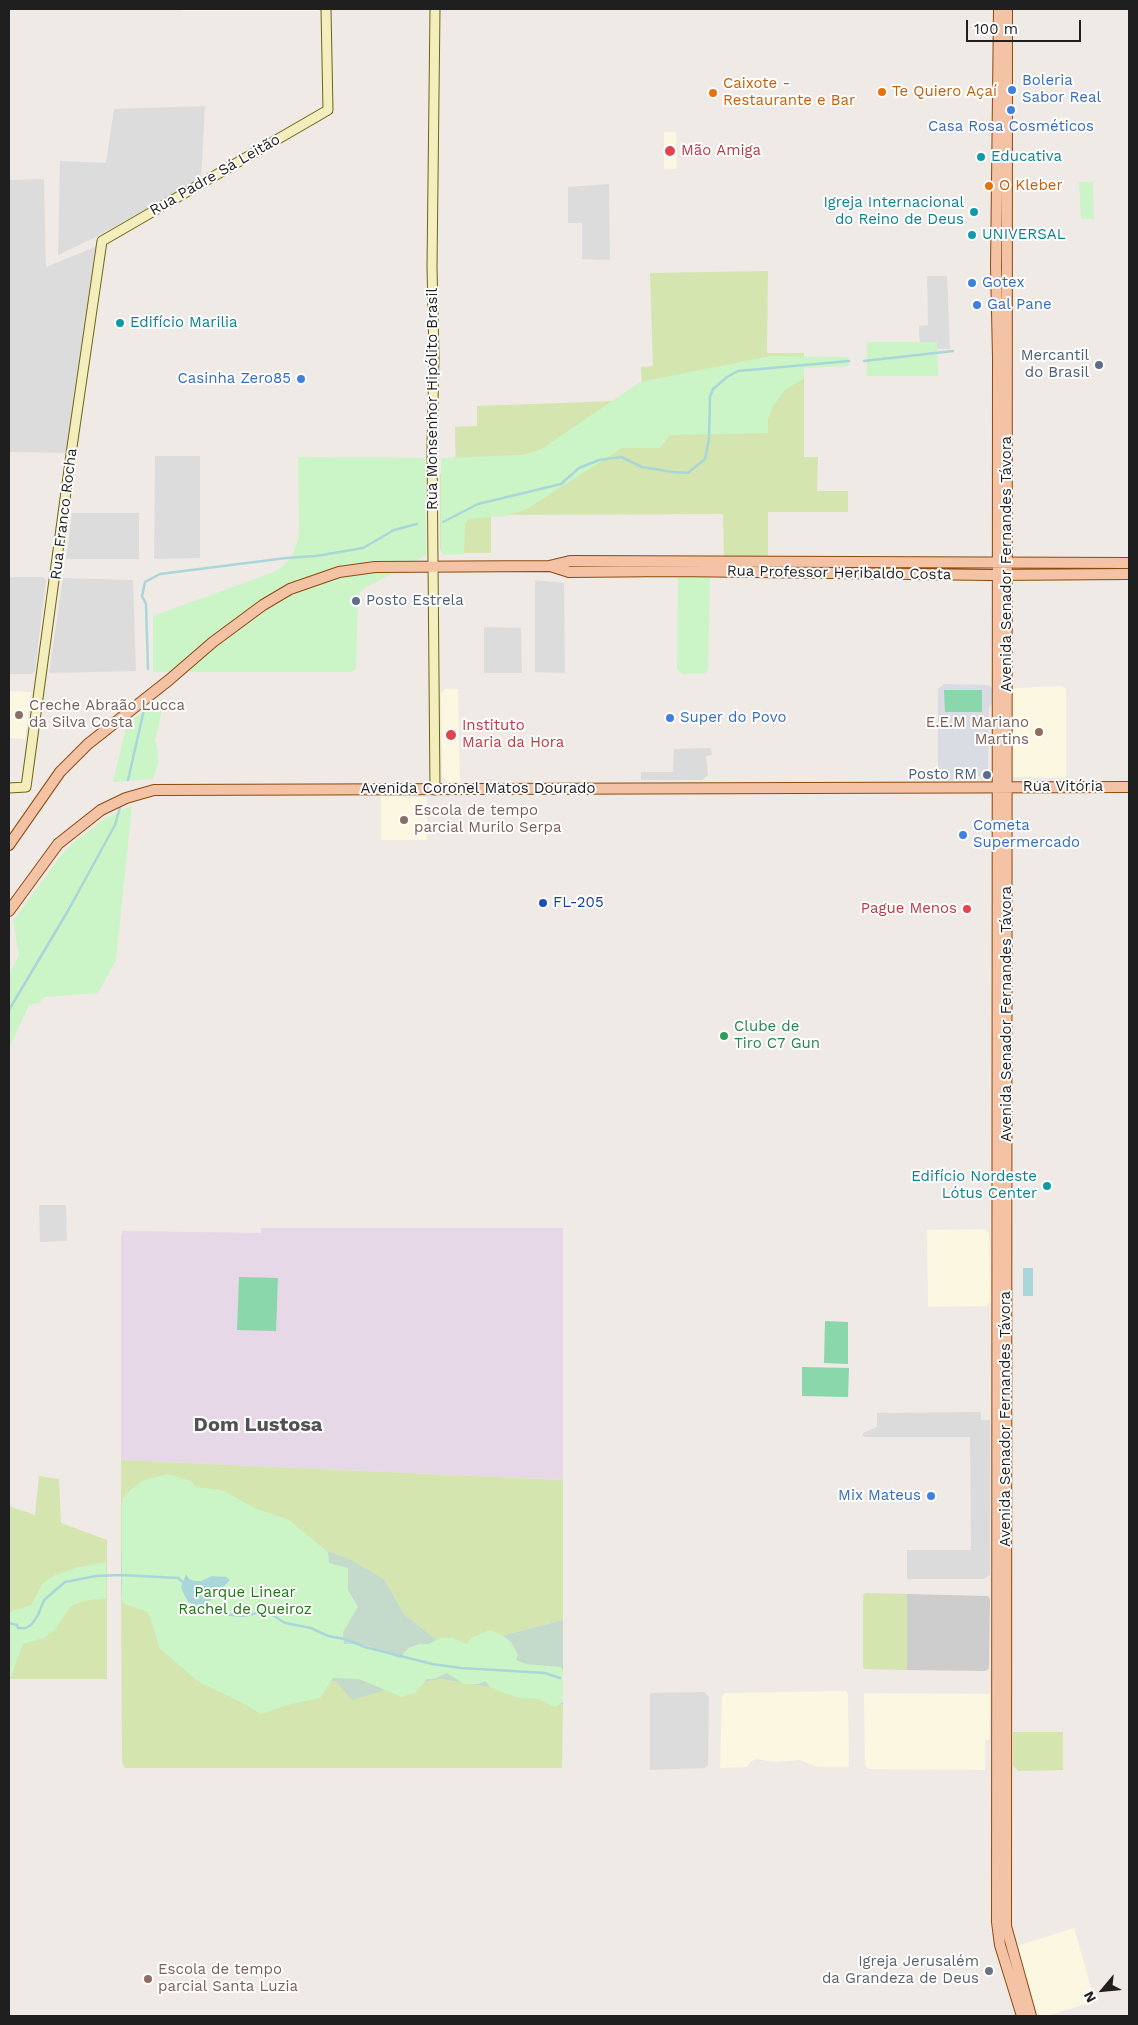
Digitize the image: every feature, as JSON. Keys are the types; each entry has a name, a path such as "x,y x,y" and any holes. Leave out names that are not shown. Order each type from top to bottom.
{"main road":[{"name":"Rua Padre Sá Leitão","path":"102,241 328,110 326,9"},
{"name":"Rua Monsenhor Hipólito Brasil","path":"435,9 432,266 435,790"},
{"name":"Avenida Senador Fernandes Távora","path":"999,9 996,230 1002,569"},
{"name":"Avenida Senador Fernandes Távora","path":"1007,9 1002,569 1006,1926 1031,2016"},
{"name":"Rua Franco Rocha","path":"9,788 26,787 102,241"},
{"name":"Rua Professor Heribaldo Costa","path":"10,841 60,772 88,744 169,680 213,642 263,605 290,589 339,572 375,567 549,566 570,561 800,568 1002,569 1129,574"},
{"name":"Rua Professor Heribaldo Costa","path":"1002,569 1129,563"},
{"name":"Avenida Senador Fernandes Távora","path":"1002,787 997,1922 1000,1945 1022,2016"},
{"name":"Avenida Coronel Matos Dourado","path":"9,911 58,844 101,810 126,798 154,790 1002,787"},
{"name":"Rua Vitória","path":"1002,787 1129,787"}],"shaded area":[{"path":"183,9 318,9 318,11 183,11"},
{"path":"205,106 201,178 94,238 58,255 60,161 106,163 114,109"},
{"name":"Mão Amiga","path":"664,132 676,132 677,169 664,169"},
{"path":"44,179 46,267 102,244 74,453 9,452 9,180"},
{"path":"609,184 610,260 582,259 582,223 568,223 568,187"},
{"path":"927,276 947,276 950,349 920,349 919,326 928,325"},
{"path":"155,456 200,456 200,558 154,559"},
{"path":"72,513 139,513 139,559 66,559"},
{"path":"9,577 43,577 46,580 35,671 32,674 9,674"},
{"path":"63,578 133,580 136,671 49,673"},
{"path":"535,580 564,583 565,673 535,672"},
{"path":"484,627 521,628 522,673 484,673"},
{"path":"944,684 989,685 994,690 994,702 989,707 988,769 994,773 989,781 982,780 980,776 958,777 949,781 942,781 938,777 938,689","holes":["944,690 982,690 982,712 945,712"]},
{"name":"E.E.M Mariano Martins","path":"1062,686 1066,689 1066,776 1063,778 1015,777 1013,773 1012,691 1016,688"},
{"name":"Instituto Maria da Hora","path":"445,689 458,689 460,782 448,782 442,776 441,694"},
{"name":"Creche Abraão Lucca da Silva Costa","path":"9,691 31,692 25,739 9,738"},
{"path":"711,748 712,755 706,756 708,775 702,780 641,780 641,772 673,772 674,749"},
{"name":"Escola de tempo parcial Murilo Serpa","path":"381,796 427,797 427,840 381,840"},
{"path":"39,1205 66,1205 67,1241 40,1242"},
{"path":"261,1228 563,1228 563,1480 121,1460 121,1235 123,1231 261,1233"},
{"path":"984,1229 989,1233 991,1301 986,1306 928,1307 927,1230"},
{"path":"981,1412 981,1420 990,1420 990,1575 984,1579 907,1579 907,1550 971,1550 970,1437 866,1437 863,1436 863,1433 877,1427 877,1413"},
{"path":"907,1594 988,1596 990,1599 989,1668 986,1671 907,1670"},
{"path":"846,1691 848,1695 849,1767 818,1767 800,1760 774,1762 756,1759 750,1762 747,1767 720,1768 722,1696 725,1693"},
{"path":"704,1692 709,1697 708,1765 705,1768 650,1770 650,1693"},
{"path":"864,1693 990,1694 989,1740 985,1740 985,1770 869,1769 865,1766"},
{"path":"1074,1928 1095,2001 1047,2016 1038,2016 1017,1946"}],"green space":[{"path":"1079,182 1093,182 1094,219 1081,219"},
{"path":"768,271 767,353 804,353 804,457 818,457 817,491 848,491 848,512 768,512 768,557 724,557 723,514 491,515 491,553 444,553 440,549 440,474 456,473 455,427 477,426 477,406 615,401 644,422 641,367 653,366 650,273"},
{"path":"867,342 937,342 938,376 867,376"},
{"path":"771,356 848,357 849,366 804,368 804,379 786,389 773,406 768,419 768,433 670,435 660,448 622,448 527,509 506,516 468,519 465,524 464,554 445,555 441,552 441,458 531,453 543,448 640,382"},
{"path":"298,457 425,458 426,555 360,592 358,599 356,669 350,672 153,672 153,616 274,572 292,557 299,537"},
{"path":"681,574 706,574 710,578 708,670 706,673 682,674 677,669 678,577"},
{"path":"944,690 982,690 982,712 944,712"},
{"path":"161,698 161,715 155,740 158,764 153,779 113,782 127,724"},
{"path":"132,805 116,960 98,993 44,997 39,1003 29,1005 9,1049 9,974 19,955 13,921 62,854 72,844 104,819"},
{"path":"239,1277 278,1278 276,1331 237,1330"},
{"path":"825,1321 848,1322 848,1364 824,1363"},
{"path":"802,1367 849,1368 848,1397 802,1396"},
{"path":"121,1460 563,1480 563,1620 462,1646 438,1641 404,1614 385,1580 165,1545 121,1553"},
{"name":"Parque Linear Rachel de Queiroz","path":"169,1474 191,1481 196,1487 222,1490 255,1508 289,1520 328,1552 329,1563 348,1568 348,1590 358,1607 343,1632 344,1644 369,1646 399,1658 409,1648 419,1644 429,1644 440,1638 452,1638 467,1644 471,1638 490,1630 511,1642 518,1655 516,1660 526,1664 561,1667 563,1670 563,1702 554,1707 539,1699 519,1698 499,1691 490,1687 485,1681 478,1684 464,1684 447,1673 434,1679 427,1679 416,1692 402,1697 359,1679 333,1678 320,1698 291,1704 261,1714 239,1701 200,1683 160,1649 148,1612 122,1603 122,1499 144,1480"},
{"path":"39,1476 59,1479 61,1523 107,1540 107,1679 9,1679 9,1506 35,1515"},
{"path":"309,1544 351,1560 385,1580 404,1614 438,1641 462,1646 563,1620 563,1705 499,1689 441,1679 392,1688 352,1700 336,1681 309,1684 154,1588 121,1594 121,1553 165,1545"},
{"path":"106,1562 106,1598 83,1601 70,1607 55,1630 44,1638 23,1644 9,1683 9,1612 31,1605 42,1584 53,1576 75,1568"},
{"path":"154,1588 309,1684 336,1681 392,1688 441,1679 499,1689 563,1705 562,1768 125,1768 122,1763 121,1594"},
{"path":"865,1593 907,1594 907,1670 863,1668 863,1596"},
{"path":"1013,1732 1063,1732 1063,1770 1018,1771 1013,1765"}],"water":[{"path":"1023,1268 1033,1268 1033,1296 1023,1296"},
{"path":"186,1574 189,1579 195,1581 201,1581 212,1576 226,1577 230,1580 207,1604 198,1606 188,1602 182,1590 181,1587"}],"waterway":[{"path":"864,361 953,351"},
{"path":"443,522 478,504 561,484 579,468 599,460 621,457 642,467 688,473 705,459 709,439 710,397 713,389 727,377 738,371 849,361"},
{"path":"148,669 146,604 142,596 145,582 160,574 316,556 363,548 394,530 417,524"},
{"path":"128,780 145,705"},
{"path":"9,1010 69,909 115,825 121,804"},
{"path":"9,1623 17,1625 18,1628 26,1628 32,1624 44,1600 65,1582 96,1576 121,1575 178,1578 184,1583"},
{"path":"205,1601 222,1614 243,1616 266,1611 285,1623 311,1628 328,1636 345,1639 365,1647 432,1664 461,1668 545,1673 560,1678"}],"place":[{"name":"Boleria Sabor Real","path":"1012,90"},
{"name":"Te Quiero Açaí","path":"882,92"},
{"name":"Caixote - Restaurante e Bar","path":"713,93"},
{"name":"Casa Rosa Cosméticos","path":"1011,110"},
{"name":"Mão Amiga","path":"670,151"},
{"name":"Educativa","path":"981,157"},
{"name":"O Kleber","path":"989,186"},
{"name":"Igreja Internacional do Reino de Deus","path":"974,212"},
{"name":"UNIVERSAL","path":"972,235"},
{"name":"Gotex","path":"972,283"},
{"name":"Gal Pane","path":"977,305"},
{"name":"Edifício Marilia","path":"120,323"},
{"name":"Mercantil do Brasil","path":"1099,365"},
{"name":"Casinha Zero85","path":"301,379"},
{"name":"Posto Estrela","path":"356,601"},
{"name":"Creche Abraão Lucca da Silva Costa","path":"19,715"},
{"name":"Super do Povo","path":"670,718"},
{"name":"E.E.M Mariano Martins","path":"1039,732"},
{"name":"Instituto Maria da Hora","path":"451,735"},
{"name":"Posto RM","path":"987,775"},
{"name":"Escola de tempo parcial Murilo Serpa","path":"404,820"},
{"name":"Cometa Supermercado","path":"963,835"},
{"name":"FL-205","path":"543,903"},
{"name":"Pague Menos","path":"967,909"},
{"name":"Clube de Tiro C7 Gun","path":"724,1036"},
{"name":"Edifício Nordeste Lótus Center","path":"1047,1186"},
{"name":"Mix Mateus","path":"931,1496"},
{"name":"Igreja Jerusalém da Grandeza de Deus","path":"989,1971"},
{"name":"Escola de tempo parcial Santa Luzia","path":"148,1979"}],"district":[{"name":"Dom Lustosa","path":"258,1425"}]}
